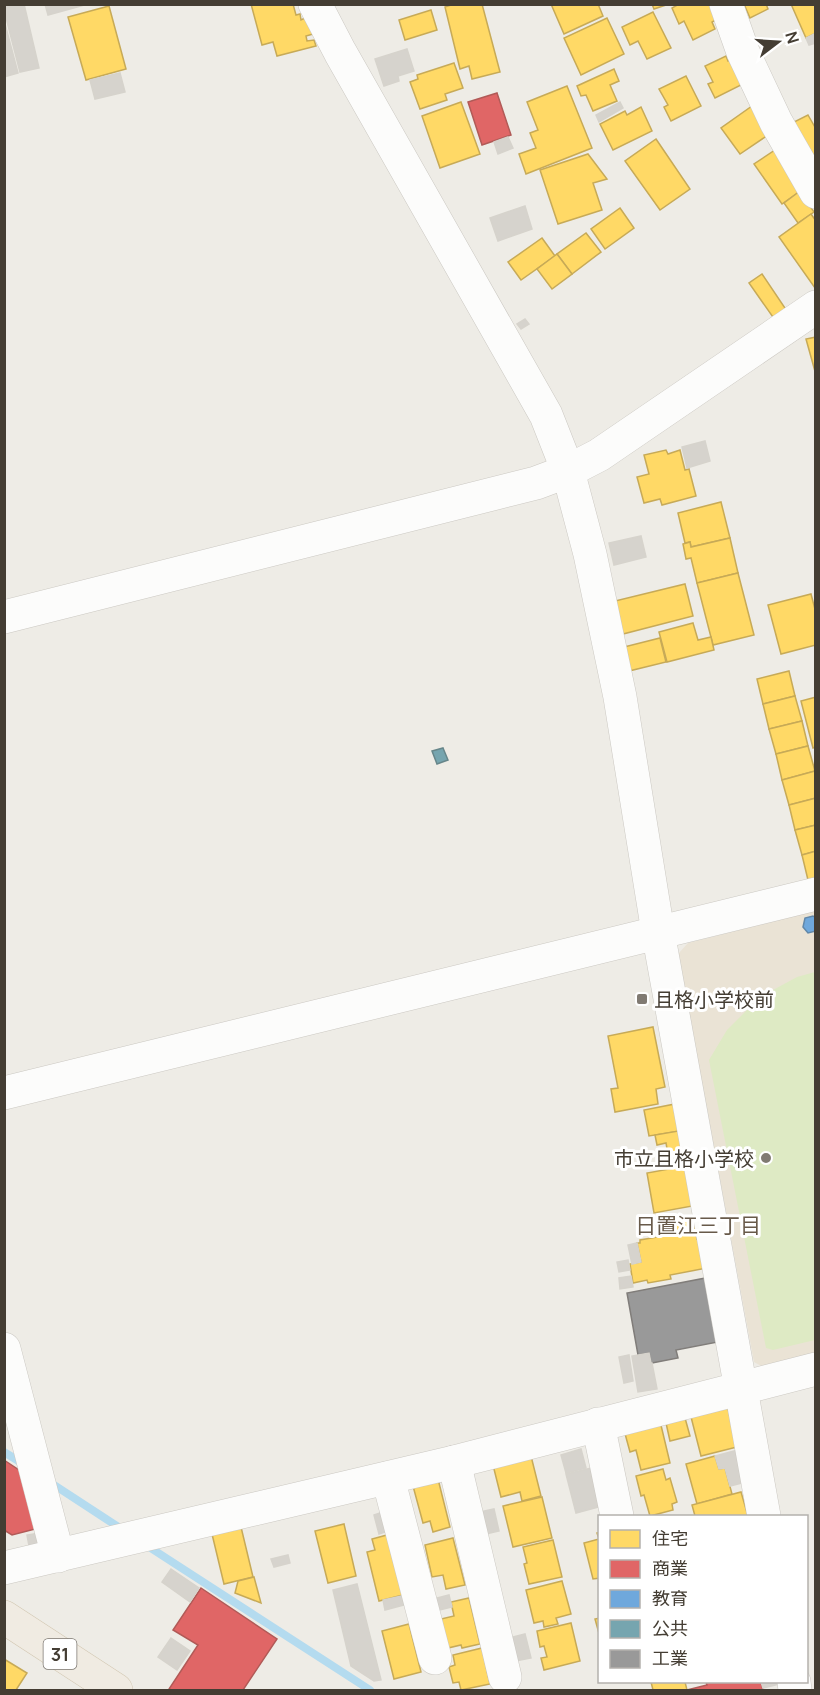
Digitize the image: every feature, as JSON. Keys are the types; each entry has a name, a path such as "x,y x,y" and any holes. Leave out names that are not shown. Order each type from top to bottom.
{"main road":[{"name":"31","path":"4,1617 116,1690"}],"street":[{"path":"315,4 546,415 568,471 590,555 620,697 658,932 764,1515"},
{"path":"726,4 743,52 776,122 816,192"},
{"path":"4,617 536,483 568,471 599,455 816,307"},
{"path":"4,1093 816,894"},
{"path":"4,1349 58,1556"},
{"path":"4,1568 454,1462 816,1369"},
{"path":"598,1424 617,1515"},
{"path":"454,1462 505,1677"},
{"path":"388,1478 435,1658"}],"shaded area":[{"name":"市立且格小学校","path":"815,911 815,1361 772,1372 754,1362 678,954 688,943"}],"green space":[{"name":"市立且格小学校","path":"815,972 815,1340 773,1350 766,1348 709,1060 727,1030 760,997 797,977"}],"building: 住宅":[{"path":"251,4 293,4 296,15 300,14 301,20 305,18 313,34 306,36 307,41 314,40 316,46 277,56 273,42 262,45"},
{"path":"454,4 482,4 500,72 472,79 469,66 460,69 445,7"},
{"path":"551,4 598,4 603,16 564,34"},
{"path":"652,4 669,4 654,9"},
{"path":"679,4 712,4 719,18 712,22 715,29 693,40 684,21 679,24 672,8"},
{"path":"744,4 766,4 768,9 750,18"},
{"path":"791,4 816,4 816,33 806,38"},
{"path":"109,6 126,69 86,80 68,17"},
{"path":"431,10 437,30 405,40 399,20"},
{"path":"653,12 671,48 647,59 638,41 630,45 622,27"},
{"path":"607,18 624,54 581,75 564,38"},
{"path":"726,56 728,61 735,58 747,82 715,98 708,84 713,82 705,66"},
{"path":"454,63 463,88 445,94 447,100 420,109 410,82 418,79 417,75"},
{"path":"614,69 619,81 610,85 617,101 593,111 586,95 581,96 577,86"},
{"path":"686,76 701,106 671,121 664,107 668,105 659,89"},
{"path":"567,86 592,148 526,174 519,154 536,148 530,133 538,130 527,102"},
{"path":"461,102 480,154 440,168 422,116"},
{"path":"752,106 771,133 740,154 721,128"},
{"path":"641,107 652,131 613,150 600,124 625,111 627,115"},
{"path":"808,115 816,129 816,155 809,159 790,124"},
{"path":"656,139 690,189 660,210 625,161"},
{"path":"778,148 806,187 782,204 754,164"},
{"path":"588,154 607,179 593,183 602,210 558,224 540,170"},
{"path":"800,191 814,212 798,223 784,203"},
{"path":"620,208 634,228 605,249 591,229"},
{"path":"811,214 816,221 815,288 779,237"},
{"path":"586,233 601,252 572,274 557,254"},
{"path":"542,238 555,256 521,280 508,262"},
{"path":"557,254 572,274 552,289 537,269"},
{"path":"762,274 787,311 775,320 749,283"},
{"path":"816,337 816,375 806,339"},
{"path":"666,450 668,454 680,450 685,470 689,469 696,496 662,505 660,499 644,503 637,477 649,474 644,455"},
{"path":"721,502 730,538 691,547 690,542 685,543 678,513"},
{"path":"730,538 738,573 697,583 691,558 686,559 683,544 690,542 691,547"},
{"path":"738,573 754,635 713,645 697,583"},
{"path":"685,584 693,616 623,634 615,601"},
{"path":"811,594 816,613 816,645 781,654 768,605"},
{"path":"693,623 698,640 711,637 714,650 667,662 659,632"},
{"path":"660,638 666,662 629,671 624,647"},
{"path":"789,671 795,696 763,704 757,679"},
{"path":"795,696 802,721 769,729 763,704"},
{"path":"816,697 816,747 813,748 801,701"},
{"path":"802,721 808,746 776,754 769,729"},
{"path":"808,746 815,771 782,780 776,754"},
{"path":"815,771 816,798 789,805 782,780"},
{"path":"816,798 816,825 795,830 789,805"},
{"path":"816,825 816,851 802,855 795,830"},
{"path":"816,851 816,878 808,880 802,855"},
{"path":"653,1027 665,1087 656,1089 658,1104 615,1112 611,1089 618,1088 608,1036"},
{"path":"675,1104 680,1131 649,1136 644,1110"},
{"path":"684,1130 688,1150 668,1154 666,1143 657,1145 655,1135"},
{"path":"691,1165 698,1205 654,1213 647,1173"},
{"path":"693,1216 697,1239 702,1238 707,1268 670,1275 671,1279 633,1283 630,1264 641,1262 637,1243 640,1243 640,1240 658,1237 656,1223"},
{"path":"727,1404 737,1447 701,1456 690,1413"},
{"path":"685,1418 690,1436 670,1441 666,1423"},
{"path":"660,1421 670,1463 641,1470 636,1450 630,1452 624,1430"},
{"path":"531,1456 541,1496 522,1501 520,1492 501,1497 493,1465"},
{"path":"715,1456 719,1469 725,1468 732,1494 697,1504 686,1464"},
{"path":"663,1469 666,1480 670,1478 677,1502 672,1504 673,1510 650,1515 644,1495 641,1496 636,1476"},
{"path":"438,1479 450,1527 433,1532 430,1521 423,1523 413,1486"},
{"path":"741,1492 748,1515 695,1515 692,1505"},
{"path":"542,1497 552,1538 513,1547 503,1506"},
{"path":"344,1524 356,1576 328,1583 315,1531"},
{"path":"241,1527 253,1577 224,1584 212,1534"},
{"path":"387,1535 403,1595 379,1601 367,1552 375,1550 372,1539"},
{"path":"453,1538 465,1585 446,1589 443,1575 432,1577 425,1545"},
{"path":"598,1539 598,1578 593,1579 584,1543"},
{"path":"553,1540 562,1577 529,1584 523,1547"},
{"path":"254,1577 261,1603 235,1593 238,1581"},
{"path":"562,1581 571,1614 556,1618 558,1624 544,1627 543,1621 534,1623 526,1590"},
{"path":"469,1598 480,1644 448,1648 441,1619 454,1616 451,1602"},
{"path":"571,1623 580,1661 544,1670 541,1658 547,1657 544,1646 540,1647 537,1631"},
{"path":"409,1624 421,1672 394,1679 382,1631"},
{"path":"482,1648 490,1684 461,1690 459,1682 453,1683 449,1667 455,1665 453,1655"},
{"path":"4,1659 27,1673 16,1690 4,1690"},
{"path":"651,1683 685,1683 687,1690 653,1690"}],"building: 商業":[{"path":"497,93 511,135 482,145 468,102"},
{"path":"4,1460 25,1474 39,1528 12,1535 4,1530"},
{"path":"201,1588 277,1639 243,1690 169,1689 198,1645 173,1630"},
{"path":"706,1683 761,1683 763,1690 687,1690 707,1685"}],"building: 教育":[{"path":"813,916 816,918 816,931 808,933 803,927 805,918"}],"building: 公共":[{"path":"443,748 448,760 437,764 432,751"}],"building: 工業":[{"path":"711,1277 723,1341 676,1350 678,1358 652,1363 649,1353 638,1355 627,1293"}],"building: その他":[{"path":"4,4 24,4 39,68 20,72"},
{"path":"45,4 88,4 48,15"},
{"path":"4,20 18,73 4,77"},
{"path":"816,33 816,43 809,45 806,38"},
{"path":"407,49 414,71 398,76 399,81 384,86 375,59"},
{"path":"120,73 125,92 95,99 90,80"},
{"path":"620,102 623,108 599,122 596,115"},
{"path":"508,137 513,148 498,154 494,142"},
{"path":"525,206 532,229 498,241 490,218"},
{"path":"525,319 529,324 521,329 517,324"},
{"path":"705,441 710,461 687,468 682,447"},
{"path":"641,536 646,557 614,565 609,543"},
{"path":"637,1243 641,1262 632,1264 628,1245"},
{"path":"628,1260 630,1270 619,1272 617,1262"},
{"path":"631,1276 633,1287 620,1289 619,1278"},
{"path":"649,1353 657,1389 638,1392 632,1356"},
{"path":"629,1355 633,1381 624,1383 619,1357"},
{"path":"581,1449 586,1468 566,1473 561,1455"},
{"path":"738,1450 746,1482 730,1486 725,1468 719,1469 715,1456"},
{"path":"596,1467 606,1505 576,1513 566,1474"},
{"path":"494,1509 499,1531 481,1535 475,1513"},
{"path":"383,1512 388,1531 379,1534 374,1515"},
{"path":"39,1533 42,1548 30,1551 27,1535"},
{"path":"288,1555 290,1563 274,1567 271,1559"},
{"path":"171,1569 199,1588 190,1602 162,1582"},
{"path":"357,1584 381,1680 374,1681 351,1666 333,1590"},
{"path":"449,1595 452,1607 435,1611 433,1599"},
{"path":"402,1596 404,1605 385,1610 383,1600"},
{"path":"525,1634 531,1658 511,1662 505,1639"},
{"path":"171,1638 190,1651 177,1670 158,1657"},
{"path":"761,1683 783,1683 763,1688"}],"waterway":[{"path":"4,1452 25,1465"},
{"path":"48,1481 123,1530"},
{"path":"146,1545 370,1690"}],"place":[{"name":"且格小学校前","path":"642,999"},
{"name":"市立且格小学校","path":"766,1158"}],"district":[{"name":"日置江三丁目","path":"698,1225"}]}
